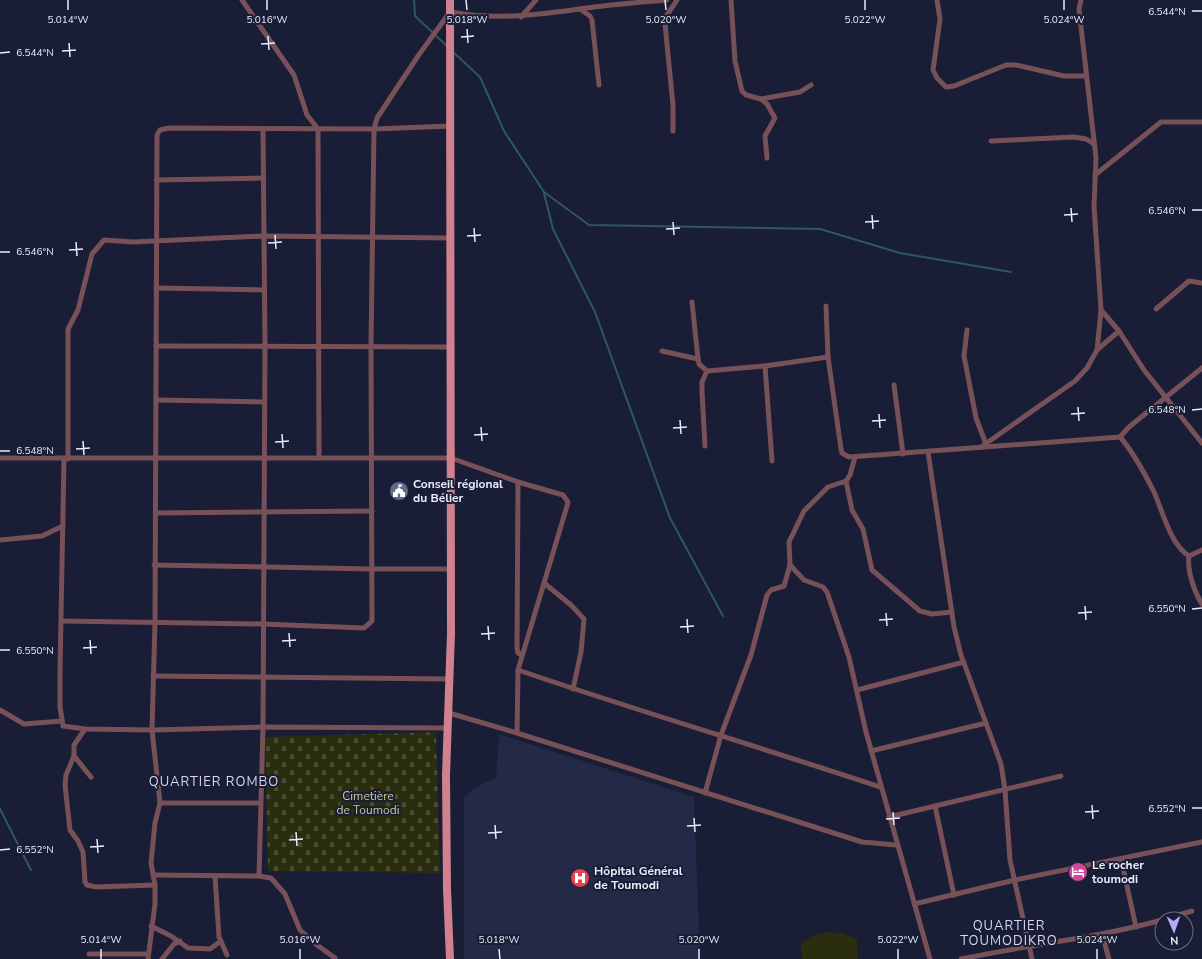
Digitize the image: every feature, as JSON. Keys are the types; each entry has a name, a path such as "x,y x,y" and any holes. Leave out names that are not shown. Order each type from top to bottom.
{"main road":[{"path":"450,0 451,569 449,714 447,728 447,889 450,959"}],"street":[{"path":"242,0 294,75 307,116 318,129 319,458"},
{"path":"521,16 536,0"},
{"path":"62,621 263,624 364,628 372,621 371,346 374,237 374,129 377,118 450,12 472,16 521,16 667,0"},
{"path":"673,131 673,106 664,24 666,18 678,0"},
{"path":"732,0 734,61 742,91 746,96 761,99 800,92 811,85"},
{"path":"937,0 940,19 933,70 937,78 946,87 954,86 1006,65 1016,65 1064,76 1086,76"},
{"path":"1081,0 1079,9 1094,144 1094,206 1101,310 1097,350"},
{"path":"580,9 590,16 592,20 599,85"},
{"path":"761,99 767,104 775,118 765,136 767,158"},
{"path":"1095,175 1161,122 1202,122"},
{"path":"90,954 148,956 155,904 155,885 151,862 155,823 160,803 152,730 155,623 154,565 157,135 160,130 169,128 374,129 451,126"},
{"path":"259,876 263,727 263,459 265,346 263,129"},
{"path":"991,141 1074,137 1086,139 1094,144"},
{"path":"156,180 264,178"},
{"path":"447,728 263,727 152,730 85,729 63,726 60,672 68,329 78,310 92,254 96,248 107,239 133,242 156,239 264,236 451,238"},
{"path":"1156,308 1189,281 1202,283"},
{"path":"156,288 264,290"},
{"path":"692,302 699,364 707,371 765,366 828,357"},
{"path":"826,306 828,357 841,449 846,456 903,454 1120,437 1202,368"},
{"path":"1101,310 1119,331 1144,370 1167,397 1202,443"},
{"path":"967,330 964,356 976,418 986,444"},
{"path":"980,448 1075,381 1087,368 1097,350 1119,331"},
{"path":"156,346 450,347"},
{"path":"662,351 698,359"},
{"path":"765,366 772,461"},
{"path":"705,446 702,382 707,371"},
{"path":"894,384 903,454"},
{"path":"156,400 264,402"},
{"path":"1120,437 1133,452 1148,480 1177,546 1189,556"},
{"path":"928,452 952,612 964,662 1001,764 1005,790 1008,850 1032,959"},
{"path":"705,792 721,735 751,655 767,595 771,590 784,586 790,565 790,542 804,510 828,487 846,481 850,475 855,456"},
{"path":"0,458 451,458 518,482 563,495 568,502 518,670 517,733"},
{"path":"846,481 852,510 863,529 872,570 920,611 932,614 952,612"},
{"path":"518,482 517,648 518,653 522,655"},
{"path":"155,513 372,511"},
{"path":"0,540 42,536 63,526"},
{"path":"1189,556 1202,550"},
{"path":"1189,556 1188,561 1196,593 1202,604"},
{"path":"154,565 263,568 451,569"},
{"path":"790,565 804,580 823,587 827,592 849,657 880,787 930,959"},
{"path":"544,583 571,605 584,619 573,689"},
{"path":"856,690 964,662"},
{"path":"518,670 624,706 721,735 880,787"},
{"path":"153,676 449,679"},
{"path":"0,710 24,724 62,721"},
{"path":"449,714 517,733 862,842 896,845"},
{"path":"871,751 986,722"},
{"path":"85,729 74,745 74,756 65,780 66,803 70,830 78,841 83,852 85,882 87,885 96,887 155,885"},
{"path":"74,756 91,777"},
{"path":"889,817 1061,776"},
{"path":"160,803 260,804"},
{"path":"935,806 954,895"},
{"path":"914,904 1015,880 1202,842"},
{"path":"1121,859 1136,927"},
{"path":"153,875 259,876 271,878 285,894 300,930 335,958 333,959"},
{"path":"215,876 220,941 227,955"},
{"path":"961,959 1102,934 1154,922"},
{"path":"152,926 180,941 187,948 207,950 220,941"},
{"path":"1102,934 1109,959"},
{"path":"162,959 174,944 180,941"}],"shaded area":[{"name":"Hôpital Général de Toumodi","path":"499,734 694,797 700,959 464,959 464,797 473,789 496,777"}],"green space":[{"name":"Cimetière de Toumodi","path":"436,732 440,873 268,871 265,737"},
{"path":"829,932 843,933 857,939 858,959 802,959 801,943 814,935"}],"waterway":[{"path":"414,0 415,16 447,46"},
{"path":"452,51 480,77 504,131 544,192 589,225 820,229 900,253 1011,272"},
{"path":"544,193 553,229 595,312 670,518 723,616"},
{"path":"0,809 31,870"}],"place":[{"name":"Conseil régional du Bélier","path":"399,491"},
{"name":"Le rocher toumodi","path":"1078,872"},
{"name":"Hôpital Général de Toumodi","path":"580,878"}],"district":[{"name":"QUARTIER ROMBO","path":"214,781"},
{"name":"QUARTIER TOUMODIKRO","path":"1009,932"}]}
